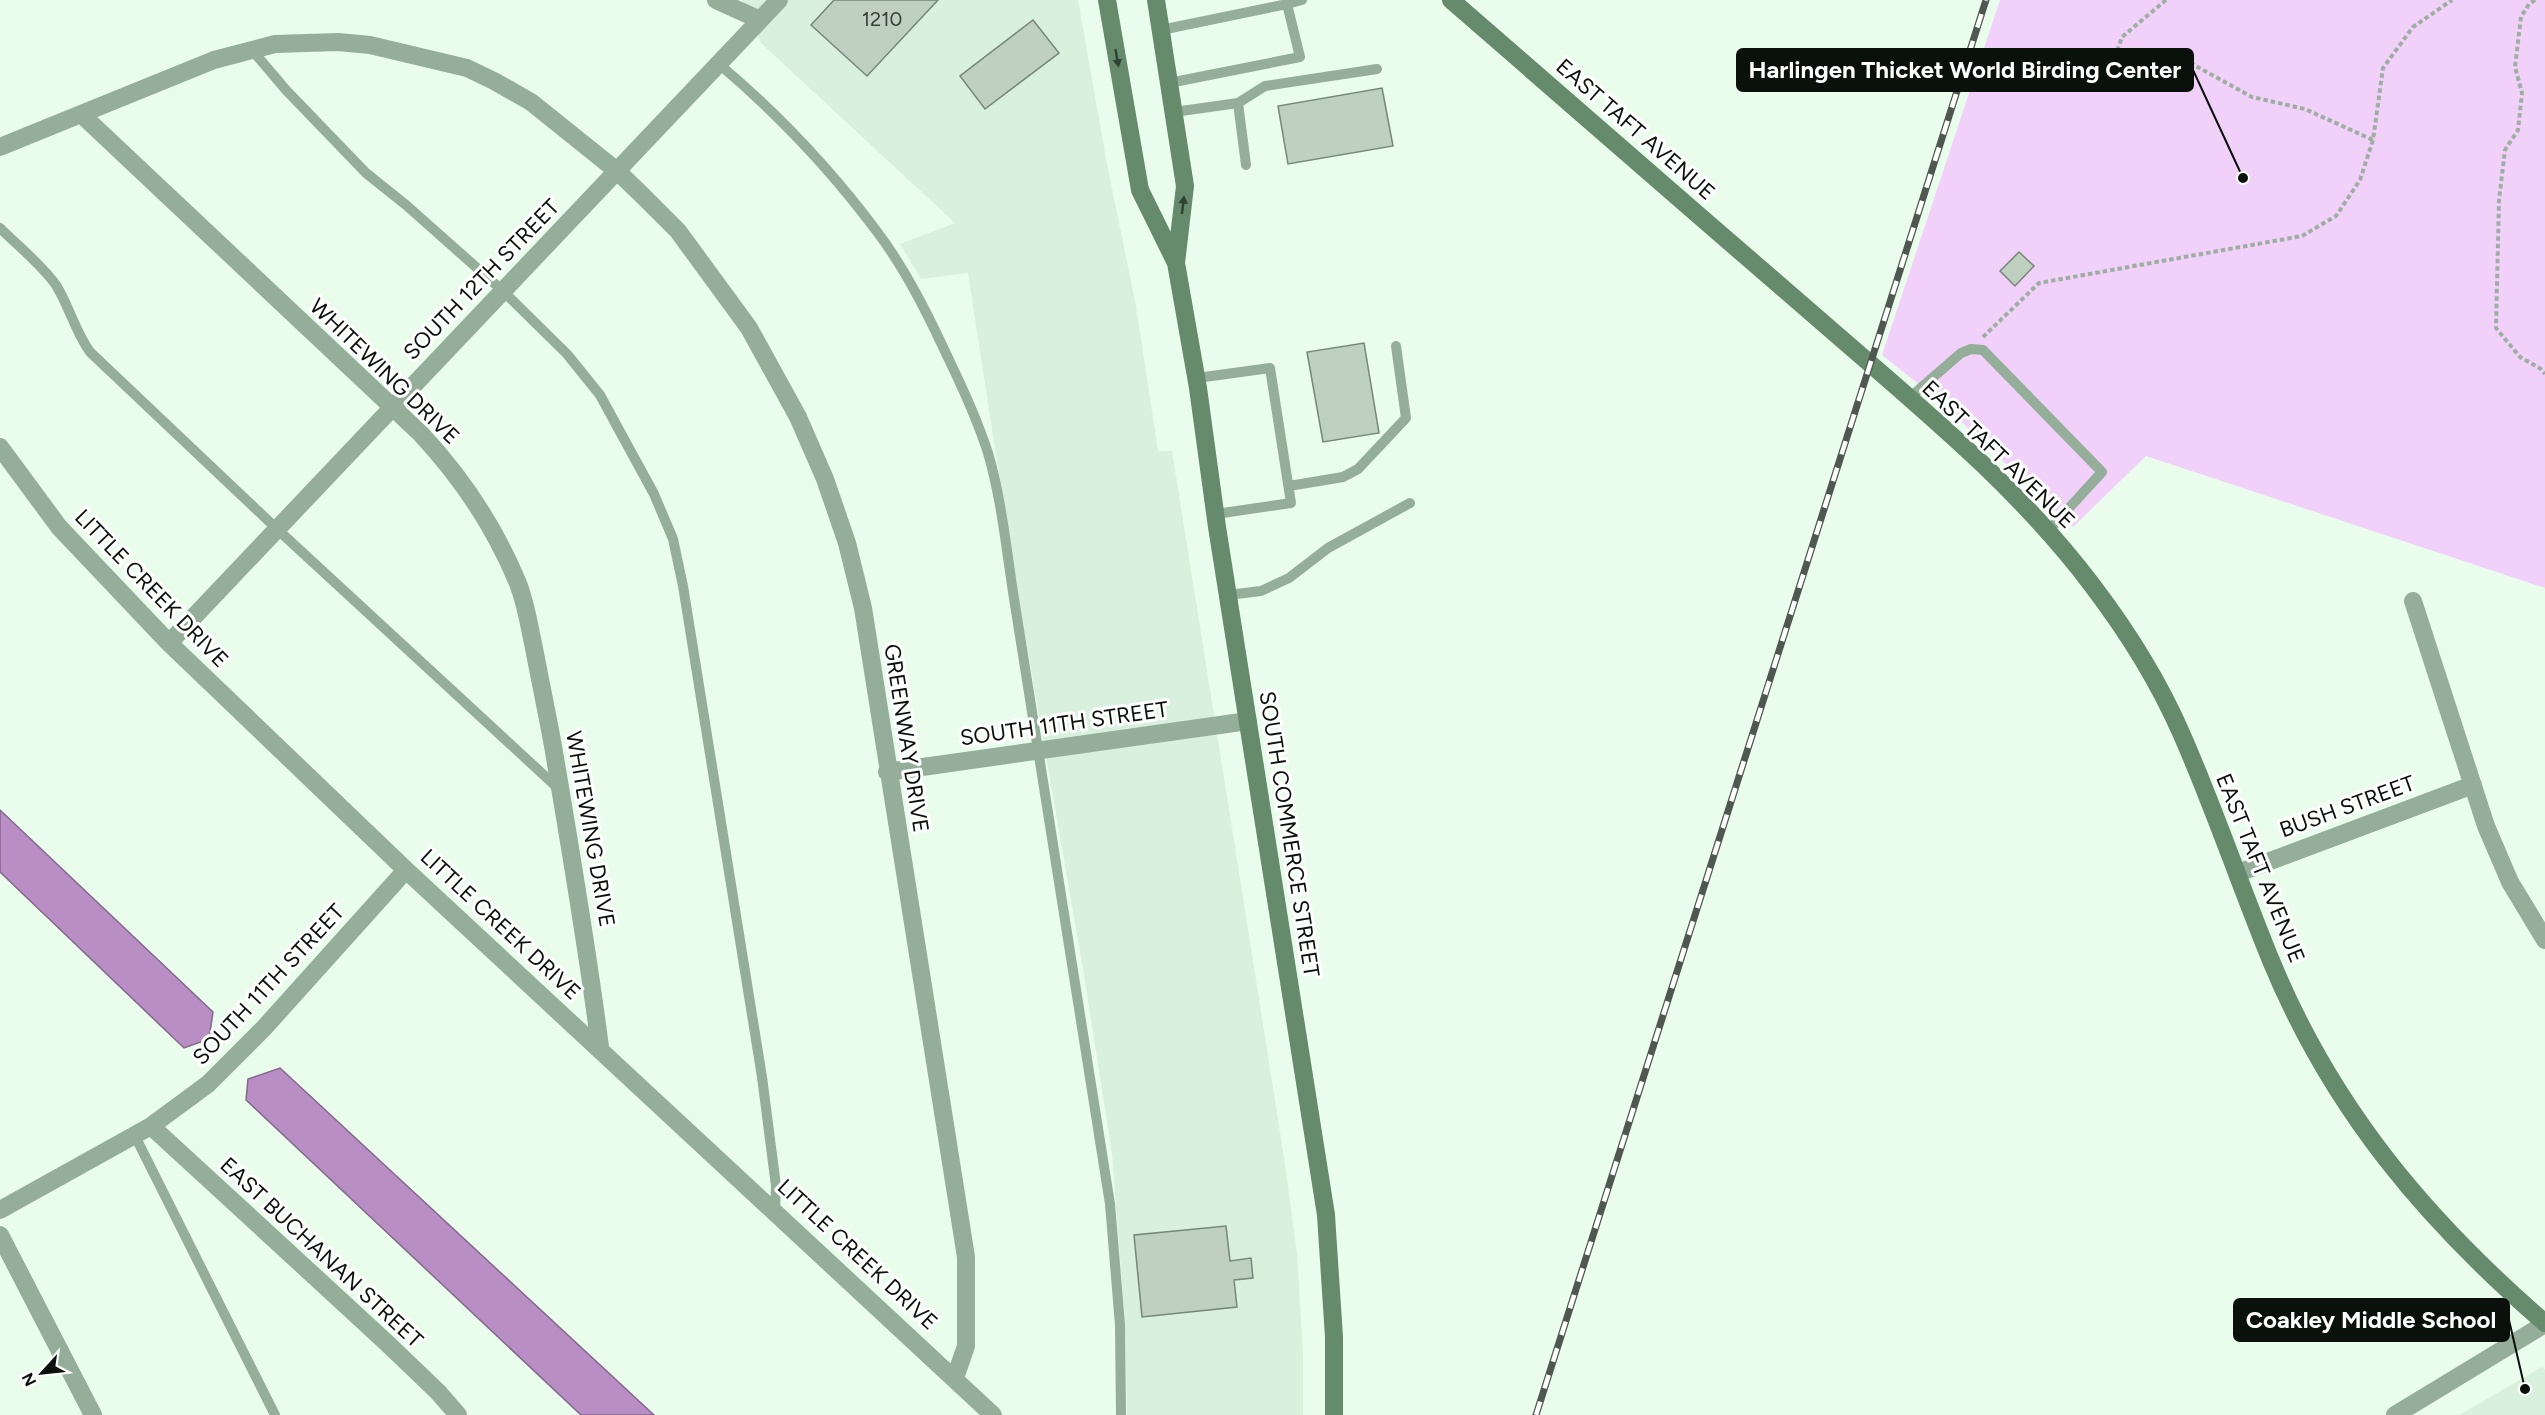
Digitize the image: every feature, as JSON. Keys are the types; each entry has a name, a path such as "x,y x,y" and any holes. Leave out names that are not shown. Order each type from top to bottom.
{"street":[{"path":"716,0 760,20"},
{"name":"SOUTH 12TH STREET","path":"169,643 779,0"},
{"name":"SOUTH COMMERCE STREET","path":"1107,0 1140,189 1176,263 1197,378 1215,514 1326,1215 1334,1337 1334,1415"},
{"name":"SOUTH COMMERCE STREET","path":"1156,0 1185,186 1176,263"},
{"name":"EAST TAFT AVENUE","path":"1451,0 1954,439 2048,531 2092,584 2140,655 2181,731 2277,975 2307,1039 2348,1107 2393,1171 2442,1226 2545,1324"},
{"name":"GREENWAY DRIVE","path":"0,147 214,60 275,44 338,42 370,45 467,68 531,102 617,171 678,231 749,328 798,417 825,479 847,543 863,608 887,771 966,1257 966,1346 955,1377"},
{"name":"WHITEWING DRIVE","path":"81,114 439,454 492,526 518,584 528,618 587,944 600,1047"},
{"name":"LITTLE CREEK DRIVE","path":"0,447 59,527 169,643 406,870 600,1047 993,1415"},
{"path":"2413,601 2486,826 2510,882 2545,940"},
{"name":"SOUTH 11TH STREET","path":"887,771 1039,752 1248,721"},
{"name":"BUSH STREET","path":"2238,873 2473,785"},
{"name":"SOUTH 11TH STREET","path":"0,1210 135,1136 208,1083 237,1056 406,870"},
{"name":"EAST BUCHANAN STREET","path":"151,1126 387,1343 438,1392 458,1415"},
{"path":"0,1235 93,1415"},
{"path":"2395,1415 2545,1324"}],"lane":[{"path":"1161,30 1302,0"},
{"path":"1169,82 1300,57 1287,4"},
{"path":"252,50 286,90 366,173 406,205 503,291 567,354 600,395 644,475 673,539 762,1077 776,1186 775,1211"},
{"path":"719,63 783,122 879,234 909,281 960,383 988,453 997,492 1110,1204 1120,1325 1121,1415"},
{"path":"1174,112 1238,103 1265,86 1377,69"},
{"path":"1238,103 1246,165"},
{"path":"0,228 56,286 79,336 90,352 277,529 560,790"},
{"path":"1289,486 1343,477 1358,469 1406,418 1395,346"},
{"path":"1908,399 1960,353 1971,349 1983,350 2102,472 2048,531"},
{"path":"1197,378 1270,368 1289,486 1291,503 1215,514"},
{"path":"1228,595 1261,591 1290,578 1328,548 1410,503"},
{"path":"135,1136 275,1415"}],"path":[{"path":"2166,0 2122,37 2117,51 2175,50 2194,65 2252,97 2305,109 2373,140"},
{"path":"1983,350 1983,335 2039,283 2302,236 2336,216 2360,180 2373,140 2383,68 2414,27 2452,0"},
{"path":"2535,0 2521,17 2515,67 2522,93 2518,130 2505,150 2499,200 2496,328 2520,357 2541,369 2545,374"}],"shaded area":[{"path":"742,0 1078,0 1107,164 1136,306 1158,451 1172,451 1239,872 1297,1253 1303,1354 1303,1415 1127,1415 1125,1323 1112,1154 1084,975 1013,566 968,273 921,279 900,244 955,223 761,43"},
{"path":"2000,0 2545,0 2545,588 2146,456 2073,527 1936,398 1882,355"},
{"path":"0,810 213,1012 209,1039 184,1048 0,872"},
{"path":"280,1068 654,1415 581,1415 246,1100 248,1079"},
{"path":"2542,1367 2545,1370 2545,1415 2459,1415"}],"building":[{"path":"834,0 938,0 867,76 811,25"},
{"path":"1033,20 1059,53 985,109 960,76"},
{"path":"1382,88 1393,146 1288,164 1278,106"},
{"path":"2019,252 2034,266 2015,286 2000,271"},
{"path":"1364,343 1379,433 1323,442 1307,352"},
{"path":"1226,1226 1230,1261 1251,1258 1253,1278 1234,1280 1237,1307 1142,1317 1134,1235"}],"railway":[{"path":"1536,1415 1986,0"}],"place":[{"name":"Harlingen Thicket World Birding Center","path":"2243,178"},
{"name":"Coakley Middle School","path":"2525,1389"}]}
